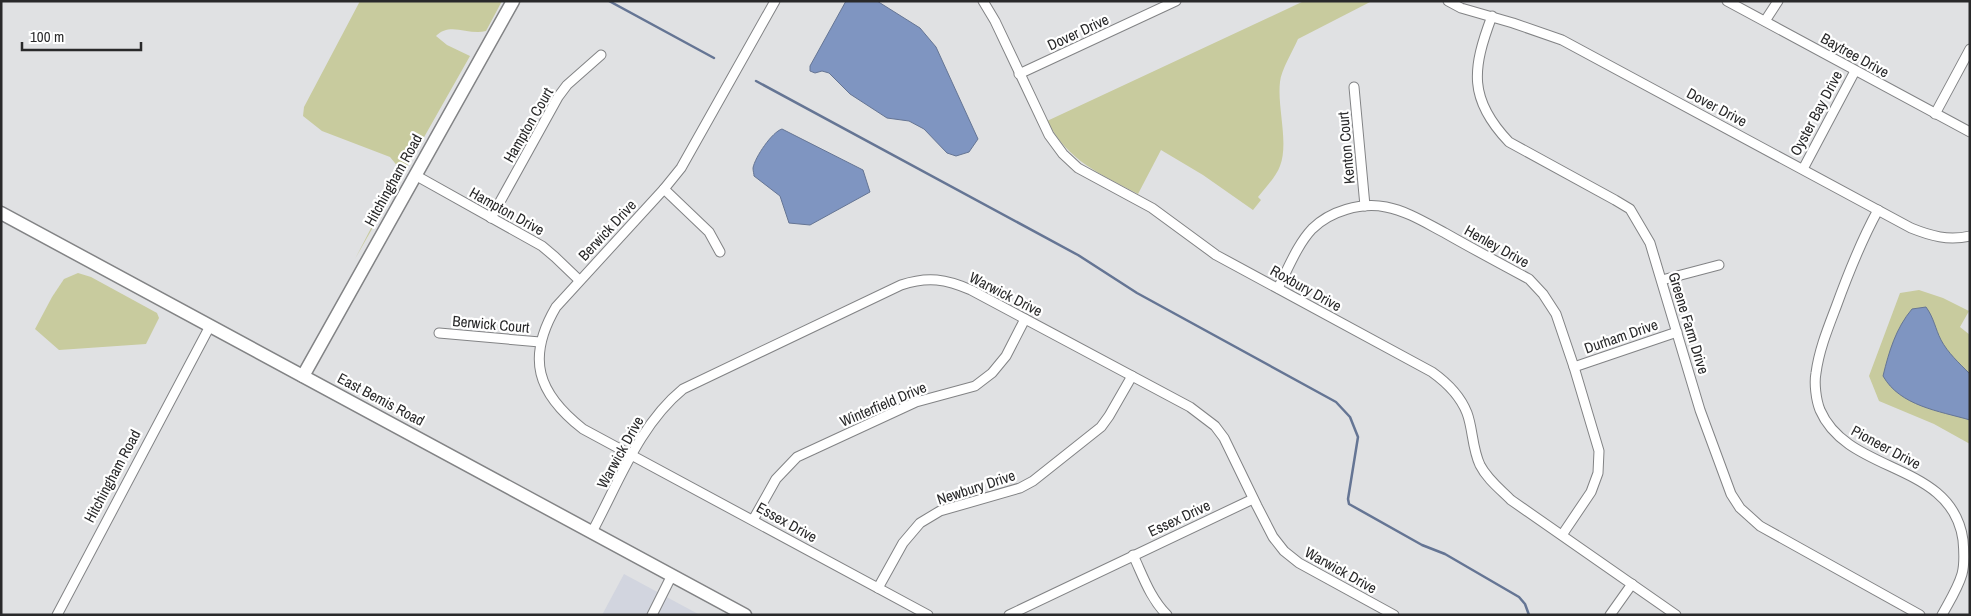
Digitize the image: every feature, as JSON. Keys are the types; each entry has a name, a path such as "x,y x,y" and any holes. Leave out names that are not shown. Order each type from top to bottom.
{"street":[{"name":"Hitchingham Road","path":"303,376 513,1"},
{"name":"Berwick Drive","path":"632,454 583,428 560,409 547,389 540,369 540,342 556,307 681,168 775,1"},
{"name":"Roxbury Drive","path":"982,1 995,21 1049,136 1063,154 1078,168 1152,208 1216,254 1432,372 1446,382 1466,412 1480,465 1491,481 1511,500 1676,615"},
{"name":"Dover Drive","path":"1019,74 1161,4 1176,1"},
{"name":"Dover Drive","path":"1448,1 1461,8 1546,34 1574,46 1911,228 1930,235 1946,238 1970,236"},
{"name":"Baytree Drive","path":"1727,1 1970,132"},
{"path":"1765,21 1778,1"},
{"name":"Greene Farm Drive","path":"1492,16 1477,71 1478,90 1485,111 1497,130 1508,142 1630,209 1650,243 1700,410 1730,494 1740,508 1760,526 1920,615"},
{"path":"1935,114 1970,49"},
{"name":"Hampton Court","path":"491,218 558,97 567,85 601,55"},
{"name":"Oyster Bay Drive","path":"1803,169 1854,71"},
{"name":"Kenton Court","path":"1354,86 1365,206"},
{"name":"Hampton Drive","path":"415,175 542,246 579,280"},
{"path":"664,189 709,232 720,252"},
{"name":"Henley Drive","path":"1278,288 1302,242 1312,229 1326,218 1353,207 1365,206 1385,206 1407,213 1529,279 1543,294 1556,314 1574,367 1598,451 1598,472 1591,492 1562,536"},
{"name":"Pioneer Drive","path":"1878,210 1855,257 1824,338 1816,374 1817,393 1820,409 1840,438 1857,450 1924,482 1940,495 1952,509 1961,527 1964,549 1963,568 1959,581 1942,615"},
{"name":"East Bemis Road","path":"1,213 745,615"},
{"path":"1662,280 1719,265"},
{"name":"Warwick Drive","path":"592,532 632,454 657,414 683,389 901,285 916,280 936,279 971,290 1190,407 1216,426 1224,438 1273,537 1291,558 1394,615"},
{"name":"Winterfield Drive","path":"753,520 776,479 797,458 916,402 975,386 992,373 1006,356 1025,319"},
{"name":"Hitchingham Road","path":"57,615 210,326"},
{"name":"Durham Drive","path":"1574,367 1677,332"},
{"name":"Berwick Court","path":"439,333 540,342"},
{"name":"Newbury Drive","path":"878,588 903,543 920,523 940,511 1020,488 1033,481 1101,427 1132,376"},
{"name":"Essex Drive","path":"632,454 928,615"},
{"name":"Essex Drive","path":"1009,615 1024,612 1133,555 1253,499"},
{"path":"1133,555 1150,593 1159,607 1168,615"},
{"path":"652,615 672,575"},
{"path":"1610,615 1632,584"}],"shaded area":[{"path":"624,574 700,615 602,615"}],"green space":[{"path":"360,1 502,1 486,31 473,32 453,29 441,32 436,36 447,45 470,56 355,259 396,180 399,168 390,157 322,131 303,116 304,107"},
{"path":"1304,1 1372,1 1298,39 1285,66 1280,82 1283,146 1280,166 1258,197 1261,200 1253,210 1203,175 1161,150 1138,194 1075,157 1065,147 1047,121"},
{"path":"78,273 91,277 157,313 159,318 146,344 59,350 35,329 64,279"},
{"path":"1919,290 1943,298 1969,311 1960,327 1970,335 1970,444 1934,424 1879,401 1869,376 1900,293"}],"water":[{"path":"846,1 877,1 920,28 936,47 978,139 969,152 956,156 947,153 924,129 909,121 887,118 850,94 829,73 810,71 810,66"},
{"path":"782,129 863,170 870,192 810,225 789,223 780,196 754,176 753,169 754,163 765,146"},
{"path":"1926,307 1944,345 1970,374 1970,420 1933,410 1910,401 1890,386 1883,376 1897,332 1906,316 1912,309"}],"waterway":[{"path":"609,1 714,58"},
{"path":"756,81 1078,255 1137,293 1336,402 1350,417 1358,437 1348,499 1349,504 1422,545 1445,554 1519,597 1525,604 1529,615"}]}
